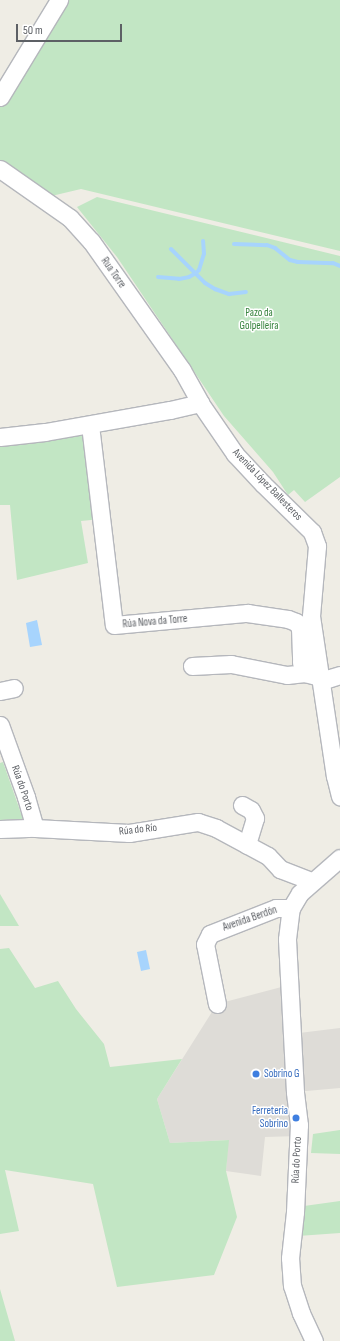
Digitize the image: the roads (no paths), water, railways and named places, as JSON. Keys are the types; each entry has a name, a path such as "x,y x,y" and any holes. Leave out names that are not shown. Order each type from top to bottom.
{"street":[{"path":"0,97 59,0"},
{"name":"Rua Torre","path":"0,168 70,218 91,241 182,370 200,403"},
{"path":"0,437 90,425 200,403"},
{"name":"Avenida López Ballesteros","path":"200,403 235,454 312,532 317,546 311,616 313,676"},
{"name":"Rúa Nova da Torre","path":"90,425 114,626 247,613 288,619 296,622 300,628 301,662 313,676"},
{"path":"192,666 231,664 287,675 313,676 327,679 340,675"},
{"path":"313,676 340,796"},
{"name":"Rúa do Porto","path":"0,725 26,797 35,828"},
{"path":"242,805 251,810 255,818 247,845"},
{"name":"Rúa do Río","path":"0,829 35,828 129,833 198,822 216,828 268,856 280,869 311,881"},
{"name":"Rúa do Porto","path":"314,1341 301,1313 292,1286 290,1258 299,1136 291,1034 287,939 291,908 300,893 311,881 340,858"},
{"name":"Avenida Berdón","path":"217,1004 205,944 210,934 276,908 291,908"}],"water":[{"path":"37,620 42,645 30,647 26,623"},
{"path":"146,950 150,969 141,971 137,952"}],"waterway":[{"path":"158,277 179,279 189,277 196,273 199,270 204,254 203,241"},
{"path":"234,244 267,245 275,248 290,260 298,262 333,263 340,266"},
{"path":"171,249 205,283 215,289 229,294 246,292"}],"place":[{"name":"Sobrino G","path":"256,1074"},
{"name":"Ferreteria Sobrino","path":"296,1118"}],"park label":[{"name":"Pazo da Golpelleira","path":"259,320"}]}
